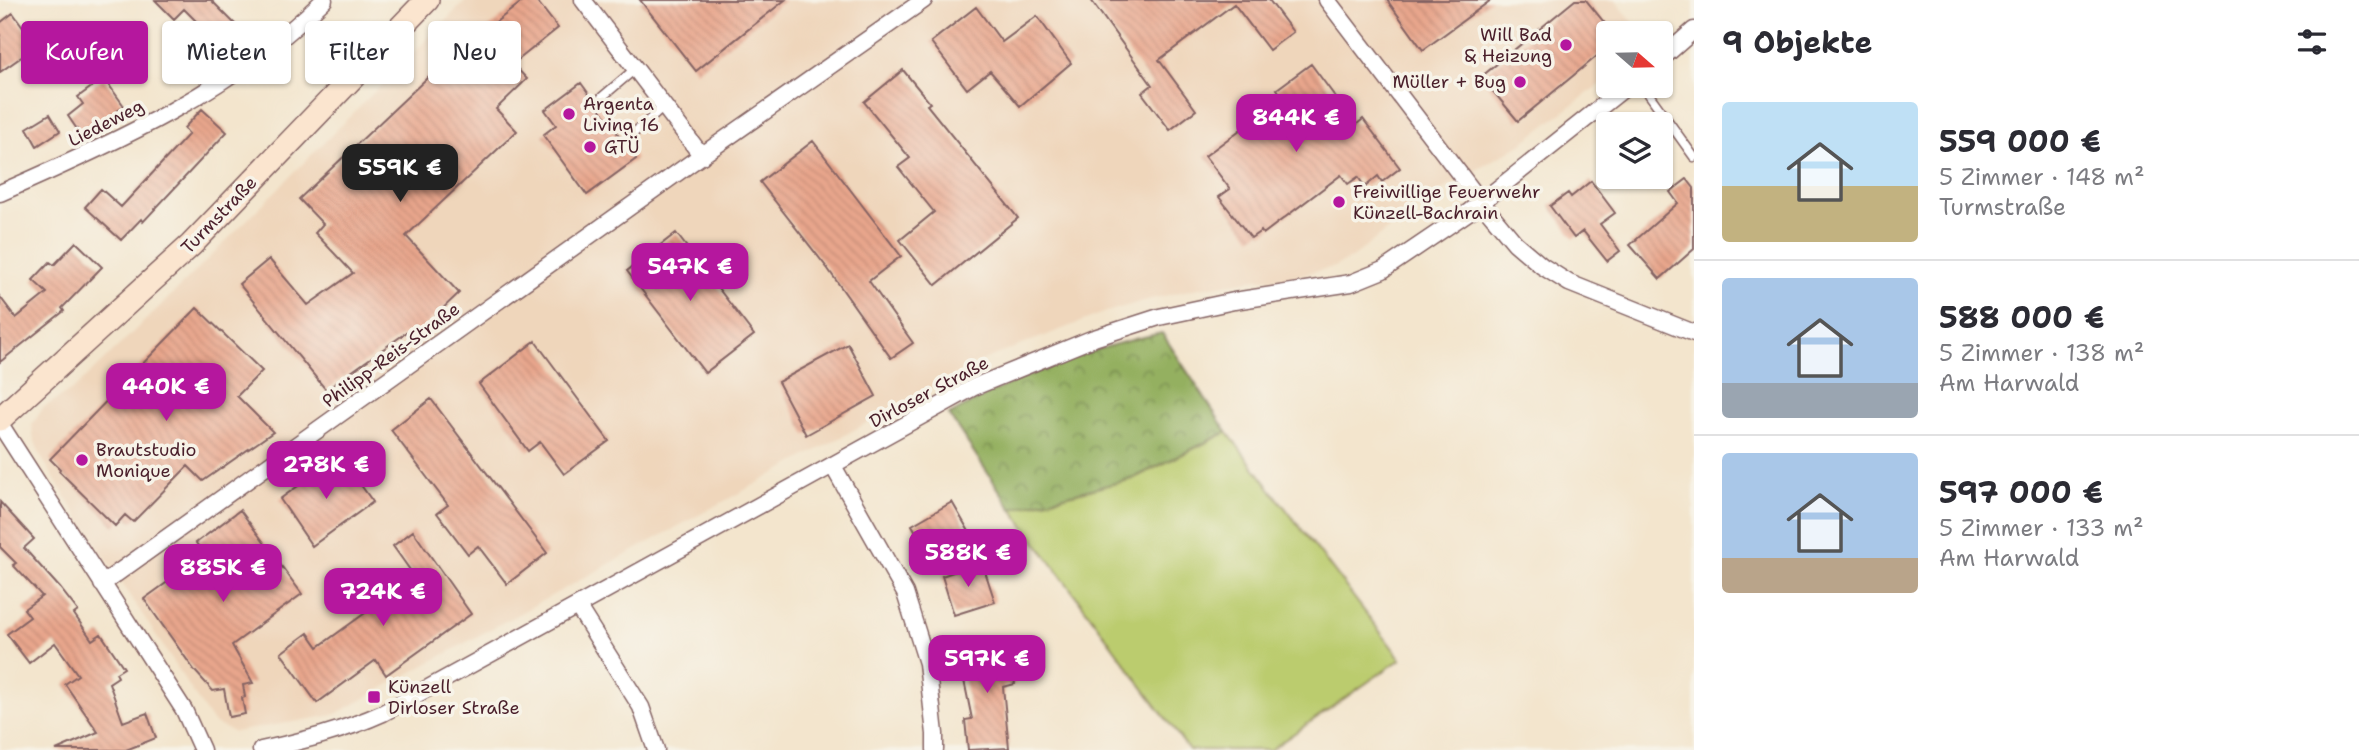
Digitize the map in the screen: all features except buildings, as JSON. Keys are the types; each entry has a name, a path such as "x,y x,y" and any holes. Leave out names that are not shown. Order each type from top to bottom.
{"main road":[{"name":"Turmstraße","path":"0,421 191,245 427,0"}],"street":[{"name":"Liedeweg","path":"0,193 75,161 180,106 249,64 305,19 324,0"},
{"path":"583,0 702,156"},
{"name":"Philipp-Reis-Straße","path":"102,584 923,0"},
{"path":"1327,0 1515,243 1542,266 1569,283 1694,333"},
{"path":"1673,48 1694,30"},
{"name":"Dirloser Straße","path":"261,750 320,737 372,718 974,387 1126,327 1197,308 1351,283 1393,264 1481,202 1612,98"},
{"path":"0,421 184,709 202,750"},
{"path":"833,466 905,593 927,663 935,750"},
{"path":"578,607 641,707 656,750"}],"lane":[{"path":"602,97 635,69"},
{"path":"1652,98 1694,157"},
{"path":"628,138 664,107"}],"shaded area":[{"path":"466,0 1615,0 1632,21 1596,21 1596,87 1521,144 1423,201 1353,257 1334,267 1281,279 1257,279 1151,299 1106,312 978,362 334,715 234,732 215,724 209,717 40,455 32,425 43,408 75,388 382,84 414,84 414,52 428,38 428,84 521,84 521,21 445,21"}],"green space":[{"path":"1162,333 1227,432 1132,479 1012,509 949,415 1052,366 1107,347"},
{"path":"1227,432 1401,659 1270,750 1189,750 1012,509 1132,479"}],"place":[{"name":"Will Bad & Heizung","path":"1566,45"},
{"name":"Müller + Bug","path":"1520,82"},
{"name":"Argenta Living 16","path":"569,114"},
{"name":"GTÜ","path":"590,147"},
{"name":"Freiwillige Feuerwehr Künzell-Bachrain","path":"1339,202"},
{"name":"Brautstudio Monique","path":"82,460"},
{"name":"Künzell Dirloser Straße","path":"374,697"}]}
